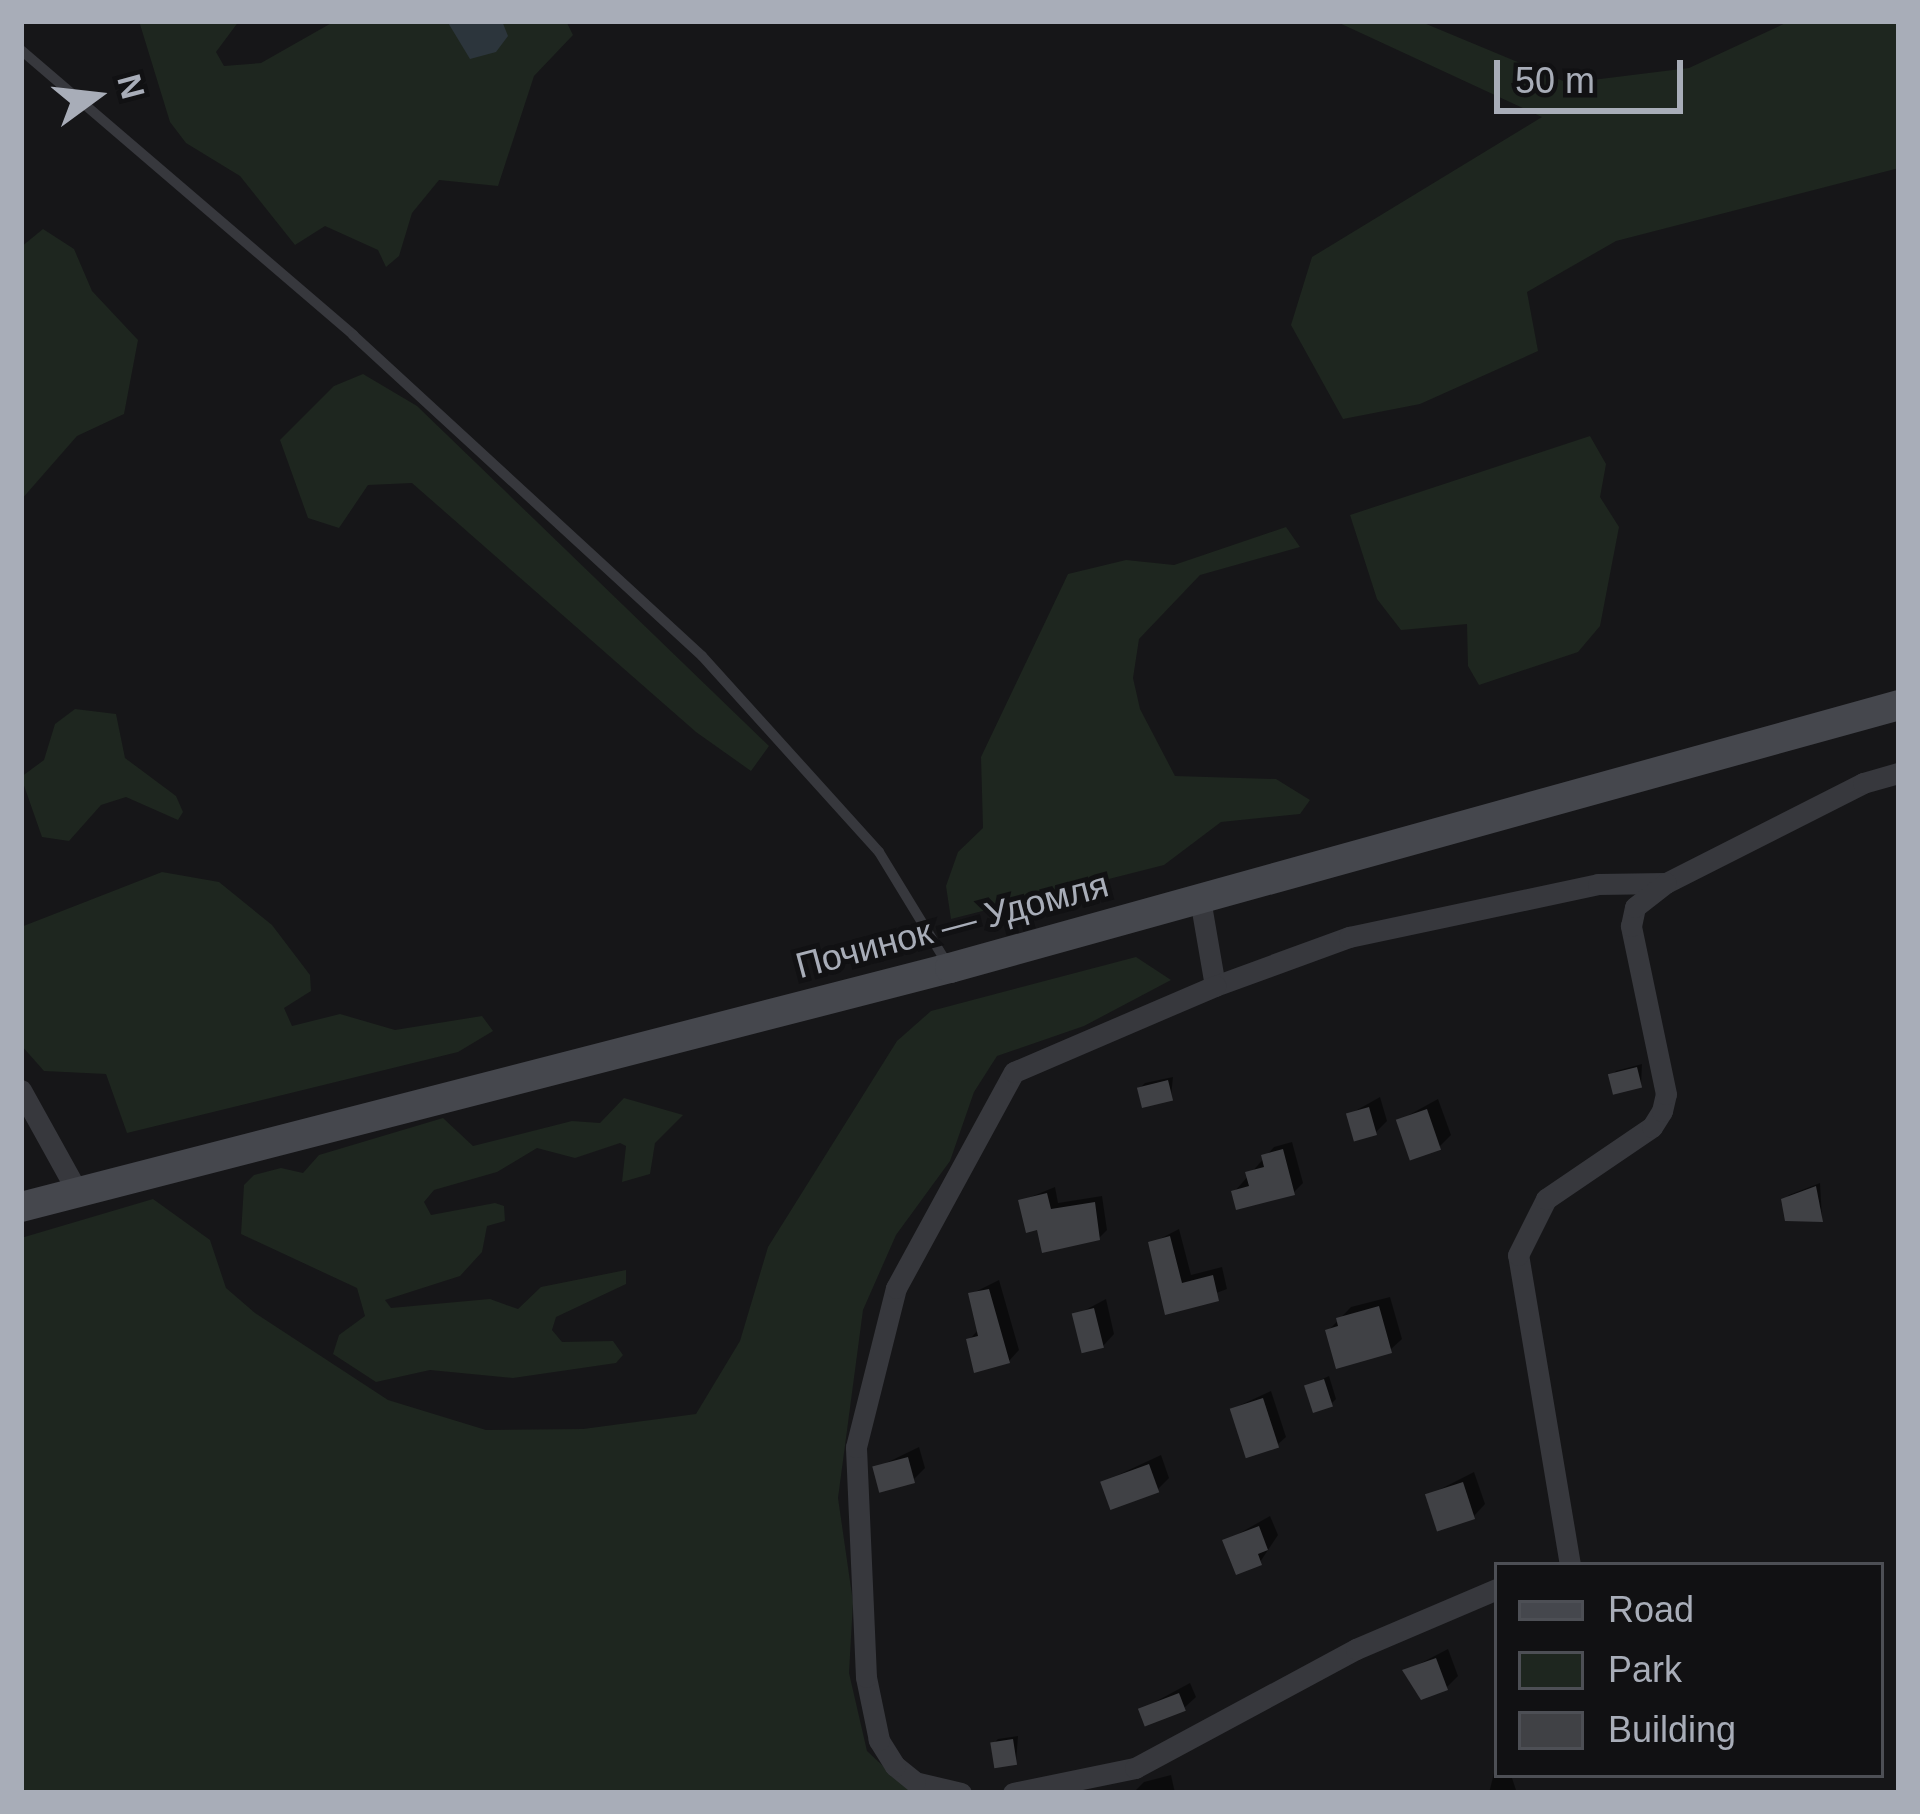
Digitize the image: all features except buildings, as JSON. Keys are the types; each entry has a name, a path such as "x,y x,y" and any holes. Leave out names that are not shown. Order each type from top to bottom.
{"main road":[{"name":"Починок — Удомля","path":"21,1207 950,968 1899,705"}],"street":[{"path":"1569,1562 1518,1256 1546,1199 1652,1127 1662,1111 1666,1094 1631,926 1634,907 1666,883 1863,783 1899,773"},
{"path":"961,1793 915,1782 895,1766 879,1740 866,1677 856,1447 896,1288 1014,1072 1215,986 1349,938 1598,884 1666,883"},
{"path":"1200,899 1215,986"},
{"path":"21,1090 77,1191"},
{"path":"1013,1793 1136,1768 1356,1649 1494,1590"}],"lane":[{"path":"21,50 353,335 702,656 879,852 950,968"}],"green space":[{"path":"139,21 239,21 216,52 224,66 261,63 335,21 566,21 573,35 534,76 498,186 439,180 412,213 399,256 386,267 378,250 325,226 295,245 240,176 186,143 170,122"},
{"path":"1335,21 1419,21 1568,83 1689,68 1790,21 1899,21 1899,168 1616,241 1527,292 1538,351 1420,404 1343,419 1291,325 1312,257 1542,117"},
{"path":"43,229 74,249 92,291 138,340 124,414 77,436 21,500 21,247"},
{"path":"363,374 417,406 769,746 751,771 696,732 412,483 368,485 339,528 308,518 280,440 334,386"},
{"path":"1590,436 1606,464 1600,497 1619,527 1600,626 1578,652 1479,685 1468,666 1467,624 1401,630 1377,599 1350,515"},
{"path":"1286,527 1300,547 1200,575 1139,639 1133,678 1140,709 1175,776 1276,779 1310,800 1300,814 1221,822 1164,865 951,919 946,886 958,852 983,828 981,757 1068,574 1126,560 1174,565"},
{"path":"75,709 116,714 125,758 176,796 183,812 178,820 126,797 101,805 69,841 42,837 21,777 44,760 55,724"},
{"path":"162,872 219,882 272,925 310,975 311,991 284,1008 292,1026 340,1014 395,1030 482,1016 493,1031 458,1052 127,1133 106,1074 44,1071 21,1045 21,927"},
{"path":"1136,957 1171,980 1084,1026 997,1056 974,1092 950,1161 896,1235 863,1310 838,1498 853,1602 849,1673 867,1751 912,1793 21,1793 21,1238 153,1199 210,1240 226,1288 255,1313 388,1400 486,1430 583,1429 696,1414 740,1341 768,1247 897,1041 931,1011"},
{"path":"624,1098 683,1115 655,1143 650,1174 622,1182 626,1146 620,1143 575,1158 537,1148 497,1172 434,1190 424,1202 431,1215 495,1203 504,1206 505,1221 487,1226 482,1252 460,1276 385,1300 391,1308 490,1299 518,1309 541,1287 626,1270 626,1284 556,1317 552,1330 562,1342 613,1341 623,1355 616,1363 513,1378 430,1370 376,1382 333,1354 339,1335 365,1316 357,1288 241,1234 244,1185 254,1175 281,1168 303,1173 319,1155 443,1118 473,1146 572,1121 600,1123"}],"shaded area":[{"path":"447,21 502,21 508,36 496,52 470,59"}]}
